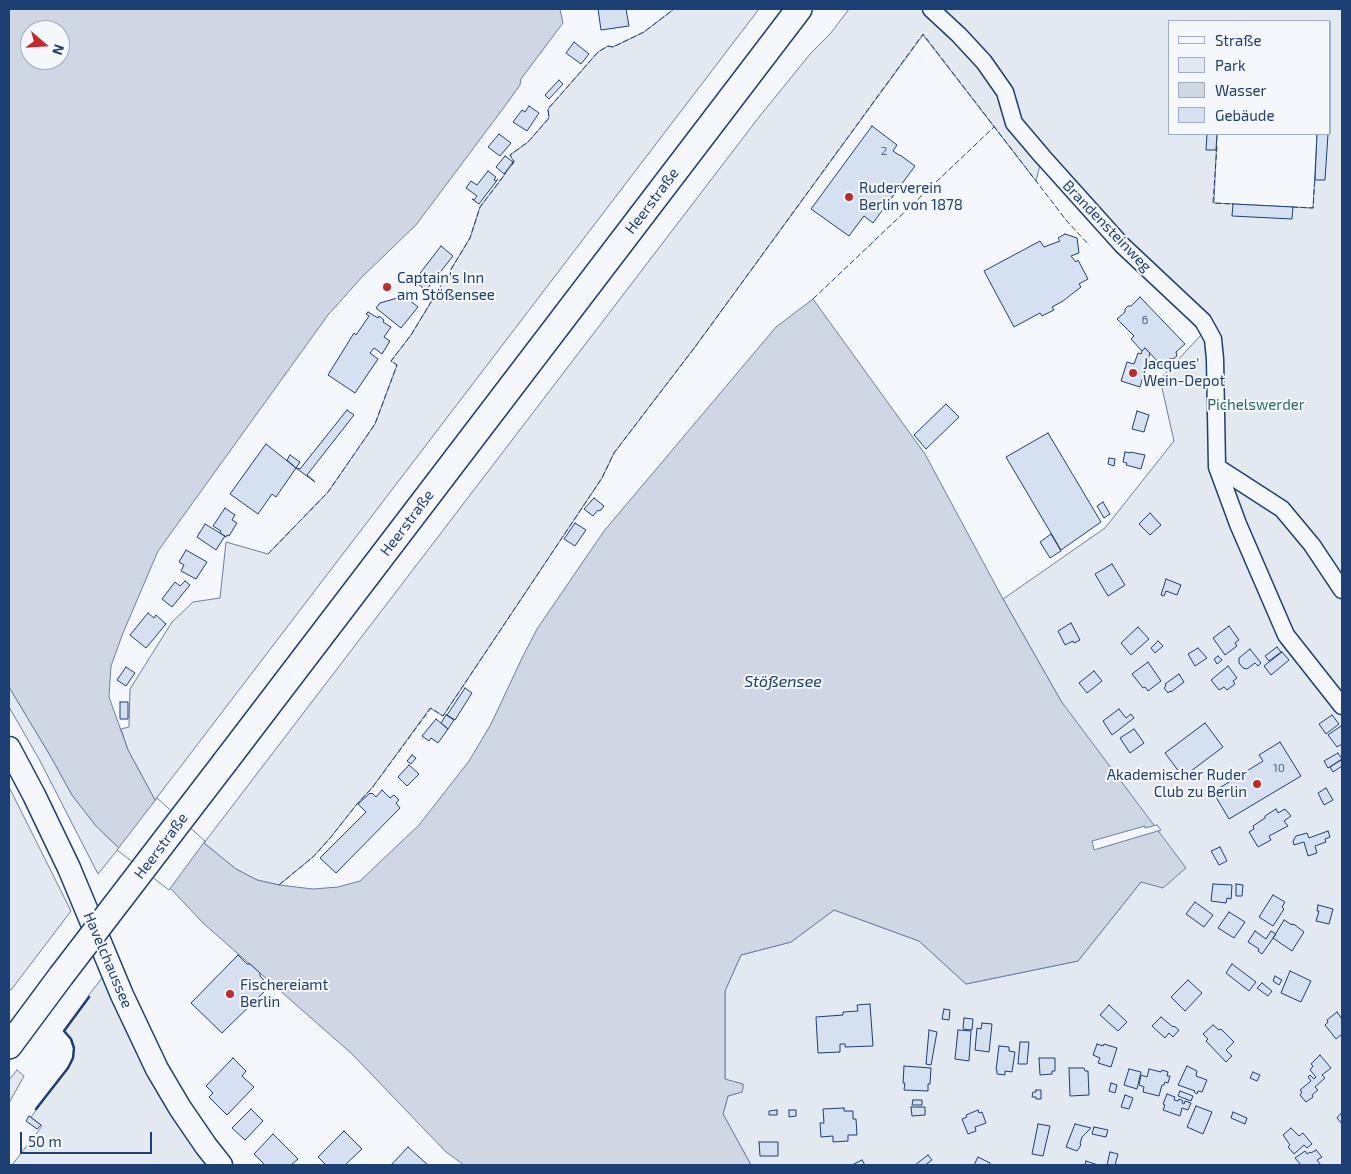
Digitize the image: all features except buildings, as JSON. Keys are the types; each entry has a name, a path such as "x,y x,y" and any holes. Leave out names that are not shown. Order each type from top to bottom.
{"main road":[{"name":"Heerstraße","path":"11,1042 799,9"}],"street":[{"name":"Brandensteinweg","path":"931,9 984,62 1005,92 1014,123 1042,156 1122,245 1203,321 1213,339 1215,359 1217,467 1238,524 1286,635 1342,706"},
{"path":"1217,467 1282,509 1312,545 1342,590"},
{"name":"Havelchaussee","path":"9,748 69,868 122,995 157,1070 180,1108 221,1165"}],"green space":[{"path":"674,9 759,9 155,800 128,750 121,729 129,727 130,689 172,622 193,602 220,598 226,542 268,554 328,492 375,424 397,365 391,361 411,335 470,238 480,207 514,162 510,155 528,142 549,118 548,109 598,52 608,46 613,47 644,32"},
{"name":"Pichelswerder","path":"849,9 1342,9 1342,1165 751,1165 723,1114 728,1096 742,1092 743,1084 725,1080 725,991 741,955 791,942 834,910 919,941 966,984 1078,961 1141,882 1061,701 1003,599 1105,528 1174,441 1160,379 1202,334 1042,157 1036,181 923,35 695,347 614,453 602,478 443,716 430,708 372,788 331,837 313,857 279,885 257,880 236,869 204,843 759,117 811,53 830,34"},
{"path":"9,687 72,795 96,826 119,848 98,874 39,759 9,707"},
{"path":"9,787 71,911 11,990 9,989"},
{"path":"105,974 209,1165 12,1165 42,1126 31,1117 68,1068 73,1058 74,1048 71,1039 64,1031"},
{"path":"17,1070 24,1076 9,1103 9,1080"}],"water":[{"name":"Stößensee","path":"9,9 560,9 563,23 521,79 520,85 505,106 416,225 362,277 328,315 158,551 111,666 109,697 128,750 155,800 236,869 257,880 313,889 338,887 360,881 419,825 469,761 491,724 537,629 604,531 776,327 813,299 925,454 1003,599 1061,701 1186,868 1163,888 1141,882 1078,961 966,984 919,941 834,910 791,942 741,955 725,991 725,1079 743,1084 743,1088 742,1092 728,1096 723,1114 751,1165 464,1165 446,1152 352,1054 203,923 170,888 119,848 96,826 72,795 9,687"}],"pier":[{"path":"157,798 205,841 169,890 117,850"},
{"path":"1157,825 1161,830 1094,850 1092,841 1145,826 1145,828"}],"fence":[{"path":"512,165 514,161 510,155 528,142 549,118 548,109 598,52 608,46 613,47 644,32 674,9"},
{"path":"279,885 313,857 331,837 372,788 431,708 443,716 602,478 614,453 695,347 923,34 1066,220 1089,245"},
{"path":"813,299 994,127"},
{"path":"1217,146 1213,203 1234,204"},
{"path":"268,554 328,492 375,424 397,365 391,361 411,335 470,238 480,207 506,173"},
{"path":"1292,207 1313,208 1315,177"}],"wall":[{"path":"36,1109 68,1068 73,1058 74,1048 71,1039 64,1031 89,997"}],"place":[{"name":"Ruderverein Berlin von 1878","path":"849,197"},
{"name":"Captain's Inn am Stößensee","path":"387,287"},
{"name":"Jacques' Wein-Depot","path":"1133,373"},
{"name":"Akademischer Ruder Club zu Berlin","path":"1257,784"},
{"name":"Fischereiamt Berlin","path":"230,994"}]}
